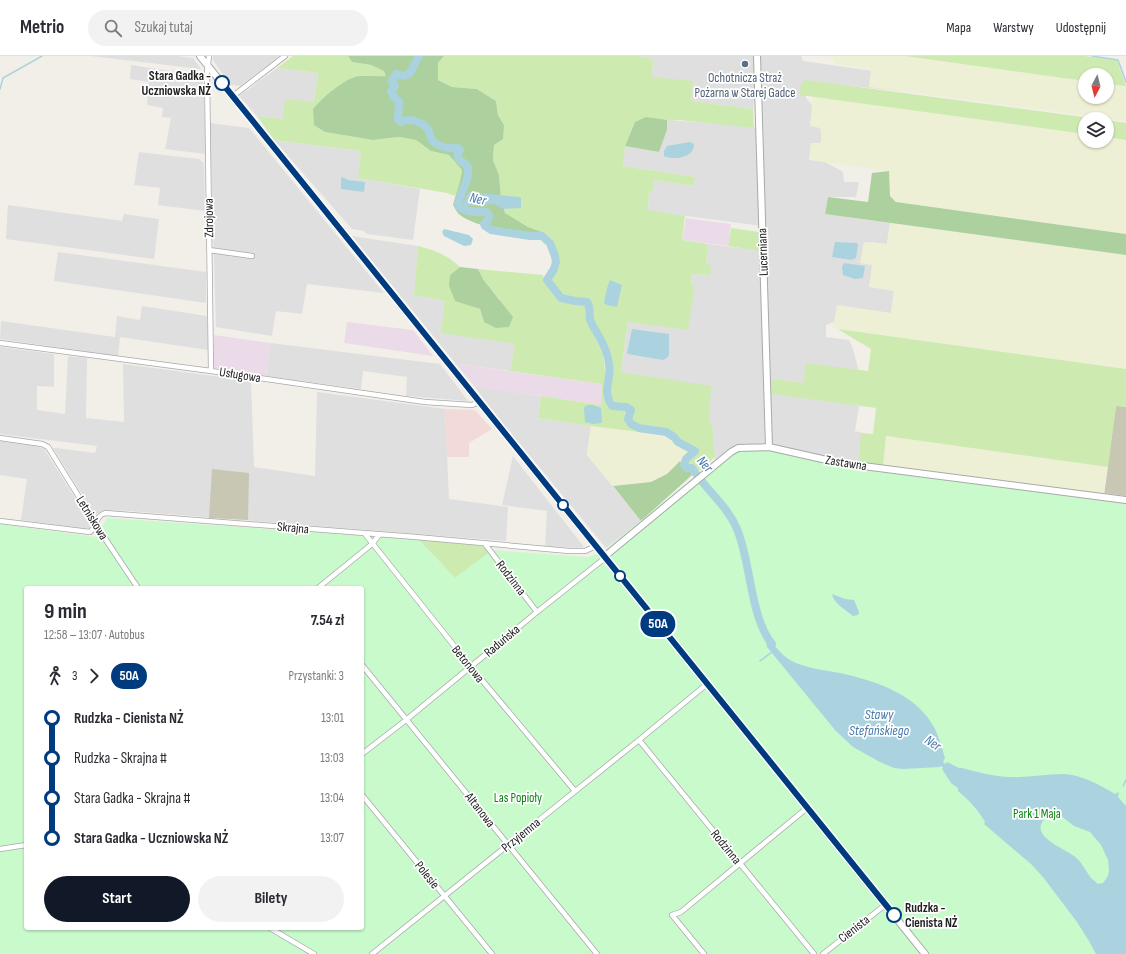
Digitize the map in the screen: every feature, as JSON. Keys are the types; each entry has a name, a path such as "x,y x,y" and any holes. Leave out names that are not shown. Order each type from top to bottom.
{"street":[{"path":"200,56 925,954"},
{"name":"Zdrojowa","path":"209,56 207,72 211,371"},
{"path":"233,96 285,56"},
{"name":"Lucerniana","path":"757,56 769,447"},
{"path":"209,250 252,256"},
{"name":"Usługowa","path":"0,343 211,371 425,402 472,406 480,402"},
{"name":"Letniskowa","path":"0,438 42,444 48,447 137,586"},
{"name":"Zastawna","path":"605,557 705,473 735,450 745,447 769,447 840,463 1126,500"},
{"name":"Skrajna","path":"0,521 90,532 96,523 97,518 105,513 574,552 585,551 596,546"},
{"name":"Betonowa","path":"365,534 471,667 575,791"},
{"path":"320,586 372,544 379,535"},
{"name":"Rodzinna","path":"485,544 537,612"},
{"name":"Raduńska","path":"364,752 406,720 605,557"},
{"name":"Altanowa","path":"364,668 458,781 597,954"},
{"name":"Przyjemna","path":"372,954 707,684"},
{"name":"Rodzinna","path":"639,740 814,954"},
{"name":"Polesie","path":"364,797 492,954"},
{"path":"704,954 672,915 681,912 807,808"},
{"path":"0,849 24,845"},
{"name":"Cienista","path":"823,954 885,905"},
{"path":"273,930 314,954"}],"shaded area":[{"path":"91,56 177,56 193,58 201,69"},
{"path":"213,56 280,56 240,86 230,85 213,60"},
{"path":"637,56 801,56 803,61 901,75 898,91 805,81 806,98 812,105 822,124 822,160 843,172 844,182 859,182 856,197 828,197 825,214 890,223 887,244 870,242 867,264 872,265 894,290 891,313 836,321 826,325 826,337 849,340 858,368 851,404 859,406 855,431 863,433 863,468 716,471 712,424 709,426 621,373 628,322 695,285 691,285 692,274 710,275 706,264 708,244 763,251 762,226 648,211 649,191 653,191 653,180 694,186 695,177 623,166 625,146 659,152 667,130 667,120 759,128 758,100 754,100 753,109 690,101 652,77 653,59"},
{"path":"825,56 905,56 1078,80 1078,104 1114,104 1114,85 1126,86 1126,121 1114,119 1114,112 1078,112 1078,115 869,87 871,69 834,64 834,59"},
{"path":"131,65 203,76 206,154 165,149 171,118 162,117 163,108 147,105 149,82 130,79"},
{"path":"277,68 318,73 314,102 283,119 257,116 239,96"},
{"path":"813,96 1078,133 1078,148 1114,148 1114,138 1126,140 1126,234 897,202 891,196 892,193 886,190 888,171 809,160 811,143 820,143 822,139 820,128 810,126"},
{"path":"210,123 249,128 384,293 307,284 302,314 276,311 272,336 216,327"},
{"path":"274,140 361,151 359,178 420,189 413,240 367,234 364,231 352,229"},
{"path":"139,152 199,159 204,163 205,211 158,205 160,188 134,185"},
{"path":"8,205 122,221 124,214 159,219 154,259 6,239"},
{"path":"686,218 731,224 728,246 682,240"},
{"path":"890,223 1126,255 1126,369 833,328 837,305 891,313 894,291 869,287 872,265 860,263 864,242 887,244"},
{"path":"352,236 418,246 414,295 445,301 515,344 510,371 456,364"},
{"path":"58,252 206,272 206,303 54,281"},
{"path":"142,306 207,316 208,350 120,337 118,356 0,339 1,321 115,337 117,316 140,320"},
{"path":"347,322 413,330 433,356 344,343"},
{"path":"214,335 270,343 266,376 214,368"},
{"path":"270,343 440,364 468,401 406,396 407,377 363,371 361,389 266,376"},
{"path":"0,347 54,354 54,387 37,386 37,410 65,414 68,356 87,358 86,418 124,422 123,364 251,381 254,467 315,476 317,392 445,409 449,499 508,507 506,541 129,511 104,510 95,515 53,448 95,453 97,446 0,434"},
{"path":"456,364 602,384 601,405 474,386"},
{"path":"474,386 541,396 538,418 591,426 587,455 641,521 606,548"},
{"path":"1116,405 1126,407 1126,496 1104,493"},
{"path":"445,409 475,410 492,429 469,443 469,457 447,457"},
{"path":"591,426 647,433 667,438 690,451 667,474 651,482 613,486 587,455"},
{"path":"886,436 1108,467 1104,495 883,466"},
{"path":"0,441 36,446 44,449 91,523 90,528 21,520 27,479 0,475"},
{"path":"513,456 584,547 545,546 547,511 502,505"},
{"path":"212,469 249,473 248,520 209,518"}],"green space":[{"path":"293,56 348,56 352,62 371,65 385,71 387,77 378,77 325,132 373,140 399,137 416,140 431,151 449,155 462,170 461,182 455,196 447,193 358,178 361,151 274,140 257,116 283,119 285,99 314,102 318,73 277,68"},
{"path":"348,56 444,56 438,63 438,80 452,87 477,89 496,101 498,115 504,125 503,139 494,145 493,160 499,175 501,198 505,213 528,227 545,233 513,231 489,227 468,220 460,215 453,205 460,183 462,170 449,155 431,151 416,140 399,137 373,140 325,132 314,125 313,109 321,100 338,86 355,77 386,76 384,71 371,65 352,62"},
{"path":"444,56 637,56 653,59 652,77 693,81 691,101 753,109 754,128 679,120 635,122 625,146 623,166 695,177 694,186 653,180 653,191 649,191 648,210 685,216 682,240 708,244 706,264 711,265 710,275 692,274 691,285 695,285 688,330 628,322 621,372 711,386 709,425 712,424 715,457 698,472 694,466 688,465 688,463 698,453 698,449 680,440 676,434 659,427 633,422 632,418 634,408 627,405 616,404 610,395 612,366 609,350 593,319 593,310 589,300 576,299 563,295 551,280 556,270 558,260 552,239 545,233 528,227 505,213 501,198 499,175 493,160 494,145 504,125 498,115 496,101 477,89 452,87 438,80 438,63"},
{"path":"905,56 1084,56 1117,60 1126,86 1114,85 1114,68 1078,68 1078,80"},
{"path":"806,80 1078,116 1078,133 800,95 801,84"},
{"path":"646,117 667,120 667,130 659,152 625,146 635,122"},
{"path":"1114,121 1126,123 1126,140 1114,138"},
{"path":"889,171 890,196 896,202 1126,234 1126,255 825,214 828,197 868,202 872,173"},
{"path":"731,228 759,232 759,251 728,246"},
{"path":"418,246 430,249 450,259 460,267 450,275 469,305 480,309 484,322 500,300 483,279 478,269 543,275 544,282 559,302 584,305 588,312 587,321 603,354 606,377 603,393 610,408 627,411 625,421 628,427 647,433 538,418 541,396 601,405 602,384 510,371 515,344 441,333 445,301 414,295"},
{"path":"460,267 478,269 483,279 513,317 509,327 496,328 484,322 480,309 455,301 449,286 450,275"},
{"path":"838,329 1126,369 1126,407 1116,406 1108,467 886,436 883,466 859,462 861,433 873,434 876,408 772,394 772,379 803,383 806,363 868,371 871,349"},
{"path":"765,443 812,456 1126,497 1126,954 0,954 0,524 96,537 107,518 418,539 455,578 492,550 588,557 605,550 736,444"},
{"path":"680,461 684,470 690,471 692,475 641,521 613,486 651,482 667,474"},
{"path":"418,539 482,546 489,553 455,578"}],"water":[{"path":"690,142 694,144 688,155 678,158 664,156 664,151 667,146"},
{"path":"342,177 348,180 365,182 364,192 341,189"},
{"path":"469,192 519,197 521,198 521,208 503,209 494,204 464,206 463,203"},
{"path":"444,229 469,235 473,239 471,245 464,246 444,236 442,232"},
{"path":"835,242 857,243 856,258 851,260 832,257"},
{"path":"844,263 865,266 863,278 855,279 843,275 842,267"},
{"path":"610,280 622,285 617,307 604,303"},
{"path":"632,329 669,334 669,355 667,358 663,360 628,354"},
{"path":"589,405 601,408 602,423 593,424 585,422 584,409 585,406"},
{"path":"832,594 845,599 854,600 859,612 858,615 853,616 840,606"},
{"name":"Stawy Stefańskiego","path":"766,637 784,655 796,663 868,680 907,698 918,707 935,729 945,758 943,762 945,764 947,762 959,768 1002,776 1015,777 1057,774 1071,775 1091,781 1115,794 1119,792 1118,797 1126,806 1126,954 1096,954 1077,922 1043,877 1031,864 984,824 985,822 976,809 958,791 958,788 951,783 942,769 943,767 894,768 853,747 835,730 767,647","holes":["1057,815 1060,815 1074,826 1090,832 1101,845 1108,860 1109,870 1108,876 1103,883 1098,884 1091,878 1077,858 1045,837 1041,827 1043,821 1051,816"]}],"waterway":[{"path":"0,89 3,78 42,56"},
{"name":"Ner","path":"419,56 410,73 404,76 396,74 392,81 395,86 391,91 399,102 398,119 401,122 408,120 416,121 427,128 431,139 437,144 444,147 458,148 460,150 458,153 458,158 468,167 468,177 458,205 461,208 471,212 486,212 489,215 488,220 484,224 491,230 530,236 542,236 550,243 556,262 554,269 547,280 561,298 587,302 592,325 608,356 610,370 607,394 612,406 626,407 631,410 628,419 631,424 639,428 666,432 674,437 678,442 695,451 686,459 684,465 686,468 692,468 733,520 742,542 759,619 772,644"},
{"path":"1092,56 1118,60 1126,82"},
{"path":"760,661 772,652"},
{"path":"1123,786 1126,780"}],"bus line":[{"name":"50A","path":"222,83 894,915"}],"place":[{"name":"Ochotnicza Straż Pożarna w Starej Gadce","path":"745,64"},
{"name":"Stara Gadka - Uczniowska NŻ","path":"222,83"},
{"name":"Rudzka - Cienista NŻ","path":"894,915"}],"park label":[{"name":"Las Popioły","path":"518,798"},
{"name":"Park 1 Maja","path":"1037,814"}]}
